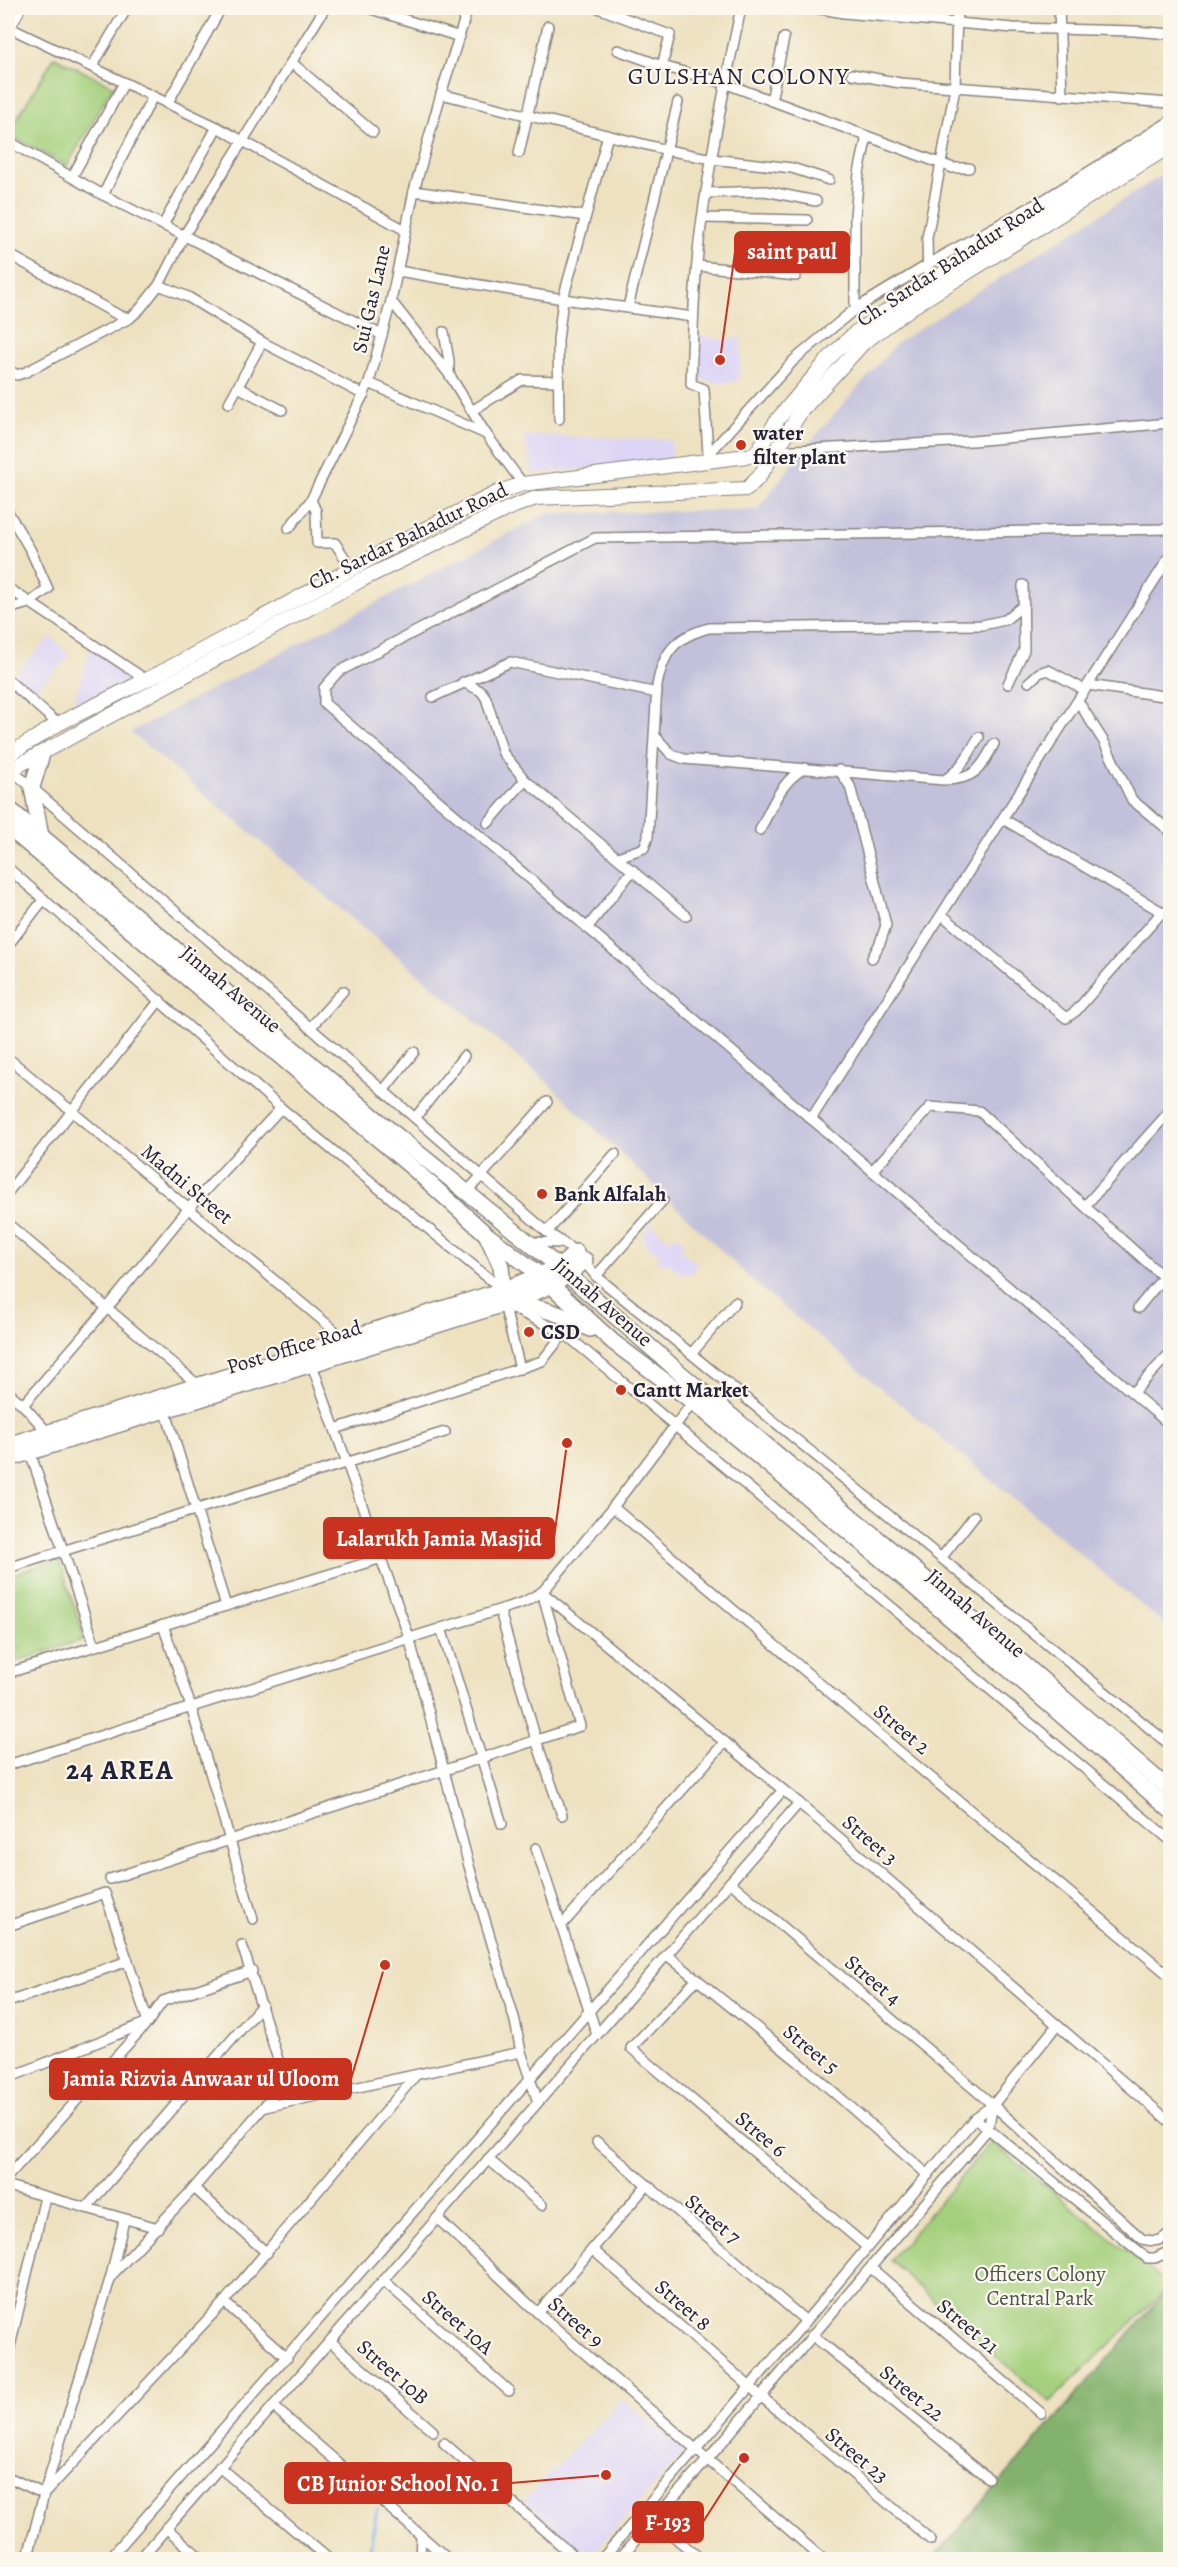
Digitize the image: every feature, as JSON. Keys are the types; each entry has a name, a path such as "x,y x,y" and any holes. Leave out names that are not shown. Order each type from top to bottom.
{"main road":[{"path":"8,27 18,8"},
{"name":"Ch. Sardar Bahadur Road","path":"9,769 42,754 163,679 352,569 499,492 523,484 662,468 708,457 755,455 778,419 832,355 856,332 928,283 1170,132"},
{"name":"Ch. Sardar Bahadur Road","path":"8,755 58,724 145,679 163,679 509,507 536,498 747,489 753,485 802,410 863,343 912,307 1170,146"},
{"path":"755,455 775,451"},
{"path":"41,837 32,788 42,754"},
{"name":"Jinnah Avenue","path":"8,808 526,1242 564,1271 909,1564 1170,1790"},
{"name":"Jinnah Avenue","path":"8,827 415,1170 486,1234 553,1286 613,1342 693,1402 912,1585 1170,1810"},
{"path":"486,1234 501,1266 503,1297 565,1315 613,1342"},
{"name":"Post Office Road","path":"8,1459 30,1452 51,1439 198,1385 341,1348 503,1297 553,1286 564,1271 580,1256"},
{"name":"Post Office Road","path":"503,1297 540,1275 564,1271"},
{"name":"Post Office Road","path":"8,1445 51,1439 165,1409 312,1365 341,1348"}],"street":[{"path":"92,68 127,8"},
{"path":"167,104 221,8"},
{"path":"8,370 17,375 26,372 130,318 140,309 159,285 185,234 325,8"},
{"path":"368,8 460,37"},
{"name":"Sui Gas Lane","path":"289,528 311,500 369,383 391,301 414,191 468,8"},
{"path":"598,8 670,35 662,66"},
{"path":"708,457 704,389 691,384 693,317 702,218 724,83 741,8"},
{"path":"816,8 890,12 957,23 1170,34"},
{"path":"928,283 927,238 955,88 957,8"},
{"path":"1059,8 1062,96"},
{"path":"519,153 548,26"},
{"path":"8,27 152,98 217,127 405,230"},
{"path":"771,101 784,38"},
{"path":"618,50 662,66 724,83 953,168 969,168"},
{"path":"291,62 373,132"},
{"path":"852,74 900,83 1170,104"},
{"path":"72,177 124,83"},
{"path":"441,94 667,150 712,159 792,168 829,180"},
{"path":"104,195 152,98"},
{"path":"628,307 678,102"},
{"path":"708,457 794,360 855,309 949,252 1045,199 1170,121"},
{"path":"163,225 217,127"},
{"path":"559,419 558,340 563,299 608,135"},
{"path":"855,309 855,216 859,174 867,136"},
{"path":"8,141 104,195 185,234 382,336"},
{"path":"414,191 585,216"},
{"path":"706,193 765,191 816,201"},
{"path":"702,218 807,220"},
{"path":"8,254 120,316 130,318"},
{"path":"698,266 796,276"},
{"path":"398,271 563,299 693,317"},
{"path":"159,285 188,297 262,342 364,395"},
{"path":"391,301 448,374 473,410 486,434 523,484"},
{"path":"444,332 449,361 448,374"},
{"path":"229,404 262,342"},
{"path":"473,410 522,380 558,381"},
{"path":"369,383 486,434"},
{"path":"238,387 282,410"},
{"path":"775,451 972,441 1170,423"},
{"path":"311,500 316,511 317,543 335,543 352,569"},
{"path":"8,512 31,551 48,589 28,603 8,609"},
{"path":"1170,529 595,538 338,672 324,687 324,703 1170,1425"},
{"path":"811,1119 1170,556"},
{"path":"1008,684 1024,650 1023,585"},
{"path":"8,588 145,679"},
{"path":"618,857 644,848 648,837 657,693 661,664 668,652 680,640 709,628 982,625 1005,620 1024,604"},
{"path":"433,697 510,662 657,693"},
{"path":"1029,682 1039,673 1048,670 1087,687 1170,697"},
{"path":"8,680 58,724"},
{"path":"463,682 481,691 486,698 503,753 525,780 686,916"},
{"path":"1078,701 1104,742 1132,800 1170,831"},
{"path":"655,736 671,754 684,759 944,780 960,780 972,776 986,759 994,744"},
{"path":"944,780 954,774 979,737"},
{"path":"760,830 783,785 793,775 807,768"},
{"path":"9,769 482,1177 547,1232 580,1256 596,1276 1170,1745"},
{"path":"839,770 850,786 886,925 872,958"},
{"path":"488,823 525,780"},
{"path":"942,915 1066,1018 1076,1011 1166,914 1003,819"},
{"path":"8,868 281,1108 503,1297 564,1333 1170,1840"},
{"path":"587,928 633,870"},
{"path":"8,945 44,899"},
{"path":"310,1028 343,991"},
{"path":"8,1192 160,1000"},
{"path":"383,1090 414,1052"},
{"path":"415,1118 464,1056"},
{"name":"Madni Street","path":"8,1058 334,1330 341,1348"},
{"path":"466,1192 482,1177 547,1102"},
{"path":"872,1171 930,1107 979,1111 1167,1280"},
{"path":"24,1405 188,1209 281,1108"},
{"path":"1085,1206 1170,1112"},
{"path":"547,1232 615,1154"},
{"path":"596,1276 663,1200"},
{"path":"8,1224 198,1385"},
{"path":"526,1242 561,1243"},
{"path":"1138,1308 1167,1280 1170,1269"},
{"path":"598,1302 611,1286"},
{"path":"503,1297 520,1369"},
{"path":"693,1353 735,1302"},
{"path":"335,1429 542,1361 564,1333"},
{"path":"1133,1394 1170,1353"},
{"path":"312,1365 409,1637 443,1769 515,2021 529,2081 538,2102"},
{"path":"8,1392 24,1405 51,1439"},
{"path":"8,1765 524,1602 542,1592 613,1507 693,1402"},
{"path":"165,1409 226,1606"},
{"path":"8,1568 445,1432"},
{"path":"30,1452 94,1646"},
{"name":"Street 2","path":"613,1507 894,1747 1170,1976"},
{"path":"942,1557 974,1516"},
{"path":"8,1673 382,1558"},
{"path":"110,1880 580,1726 542,1592"},
{"name":"Street 3","path":"542,1592 799,1803 1170,2122"},
{"path":"500,1611 536,1740 562,1815"},
{"path":"163,1625 191,1707 253,1918"},
{"path":"441,1628 502,1824"},
{"path":"561,1926 724,1742"},
{"path":"108,2559 287,2358 783,1790"},
{"path":"139,2559 799,1803"},
{"path":"536,1848 597,2035"},
{"name":"Street 4","path":"730,1882 993,2105 1142,2239 1154,2242 1166,2237 1170,2232"},
{"path":"8,1926 105,1893 148,2022"},
{"path":"242,1945 291,2100"},
{"name":"Street 5","path":"667,1954 805,2067 928,2175"},
{"path":"8,2002 128,1960"},
{"path":"8,2176 148,2022 163,2001 252,1971"},
{"name":"Stree 6","path":"697,1979 631,2048 867,2247"},
{"path":"86,2208 262,2005"},
{"path":"8,2078 148,2022"},
{"path":"601,2559 806,2321 975,2118 993,2105 1058,2025"},
{"path":"265,2107 521,2052"},
{"path":"44,2494 224,2302 416,2075"},
{"path":"111,2276 194,2188 285,2082"},
{"path":"618,2559 761,2397 988,2130 993,2105"},
{"path":"975,2118 1147,2258 1155,2259 1170,2251"},
{"name":"Street 7","path":"597,2142 806,2321"},
{"path":"488,2159 542,2205"},
{"path":"8,2186 158,2228"},
{"path":"538,2313 646,2186"},
{"path":"194,2188 267,2253"},
{"path":"8,2355 45,2197"},
{"name":"Street 9","path":"437,2217 538,2313 706,2460 824,2559"},
{"path":"27,2559 44,2494 111,2276 124,2220"},
{"name":"Street 8","path":"593,2250 761,2397"},
{"name":"Street 21","path":"871,2268 1041,2413"},
{"name":"Street 10A","path":"383,2280 509,2391"},
{"path":"224,2302 287,2358"},
{"name":"Street 22","path":"812,2335 988,2478"},
{"name":"Street 10B","path":"330,2341 433,2431"},
{"name":"Street 23","path":"761,2397 931,2540"},
{"path":"273,2406 449,2559"},
{"path":"444,2444 578,2559"},
{"path":"219,2467 330,2559"},
{"path":"8,2477 44,2494"},
{"path":"644,2510 702,2559"},
{"path":"166,2528 203,2559"},
{"path":"420,2559 421,2536"}],"shaded area":[{"path":"1170,170 1170,1629 757,1285 546,1081 130,732 547,513 757,510 804,449 897,343"},
{"path":"700,335 722,340 741,337 739,381 721,383 698,380"},
{"path":"524,435 671,440 673,462 532,473"},
{"path":"51,637 70,656 30,695 11,677"},
{"path":"91,648 133,678 70,715"},
{"path":"651,1224 669,1240 675,1235 685,1242 679,1249 698,1265 689,1275 686,1272 683,1275 665,1261 663,1265 656,1260 660,1255 642,1241 646,1237 642,1234"},
{"path":"622,2399 685,2451 588,2559 524,2500"}],"green space":[{"path":"54,57 113,86 67,166 8,134"},
{"path":"59,1559 85,1639 8,1664 8,1576"},
{"name":"Officers Colony Central Park","path":"991,2142 1170,2286 1050,2402 964,2329 890,2260"},
{"path":"1170,2287 1170,2559 933,2559"}],"waterway":[{"path":"368,2560 377,2509"}],"place":[{"name":"saint paul","path":"720,360"},
{"name":"water filter plant","path":"741,445"},
{"name":"Bank Alfalah","path":"542,1194"},
{"name":"CSD","path":"529,1332"},
{"name":"Cantt Market","path":"621,1390"},
{"name":"Lalarukh Jamia Masjid","path":"567,1443"},
{"name":"Jamia Rizvia Anwaar ul Uloom","path":"385,1965"},
{"name":"F-193","path":"744,2458"},
{"name":"CB Junior School No. 1","path":"606,2475"}],"district":[{"name":"GULSHAN COLONY","path":"739,76"},
{"name":"24 AREA","path":"120,1770"}]}
